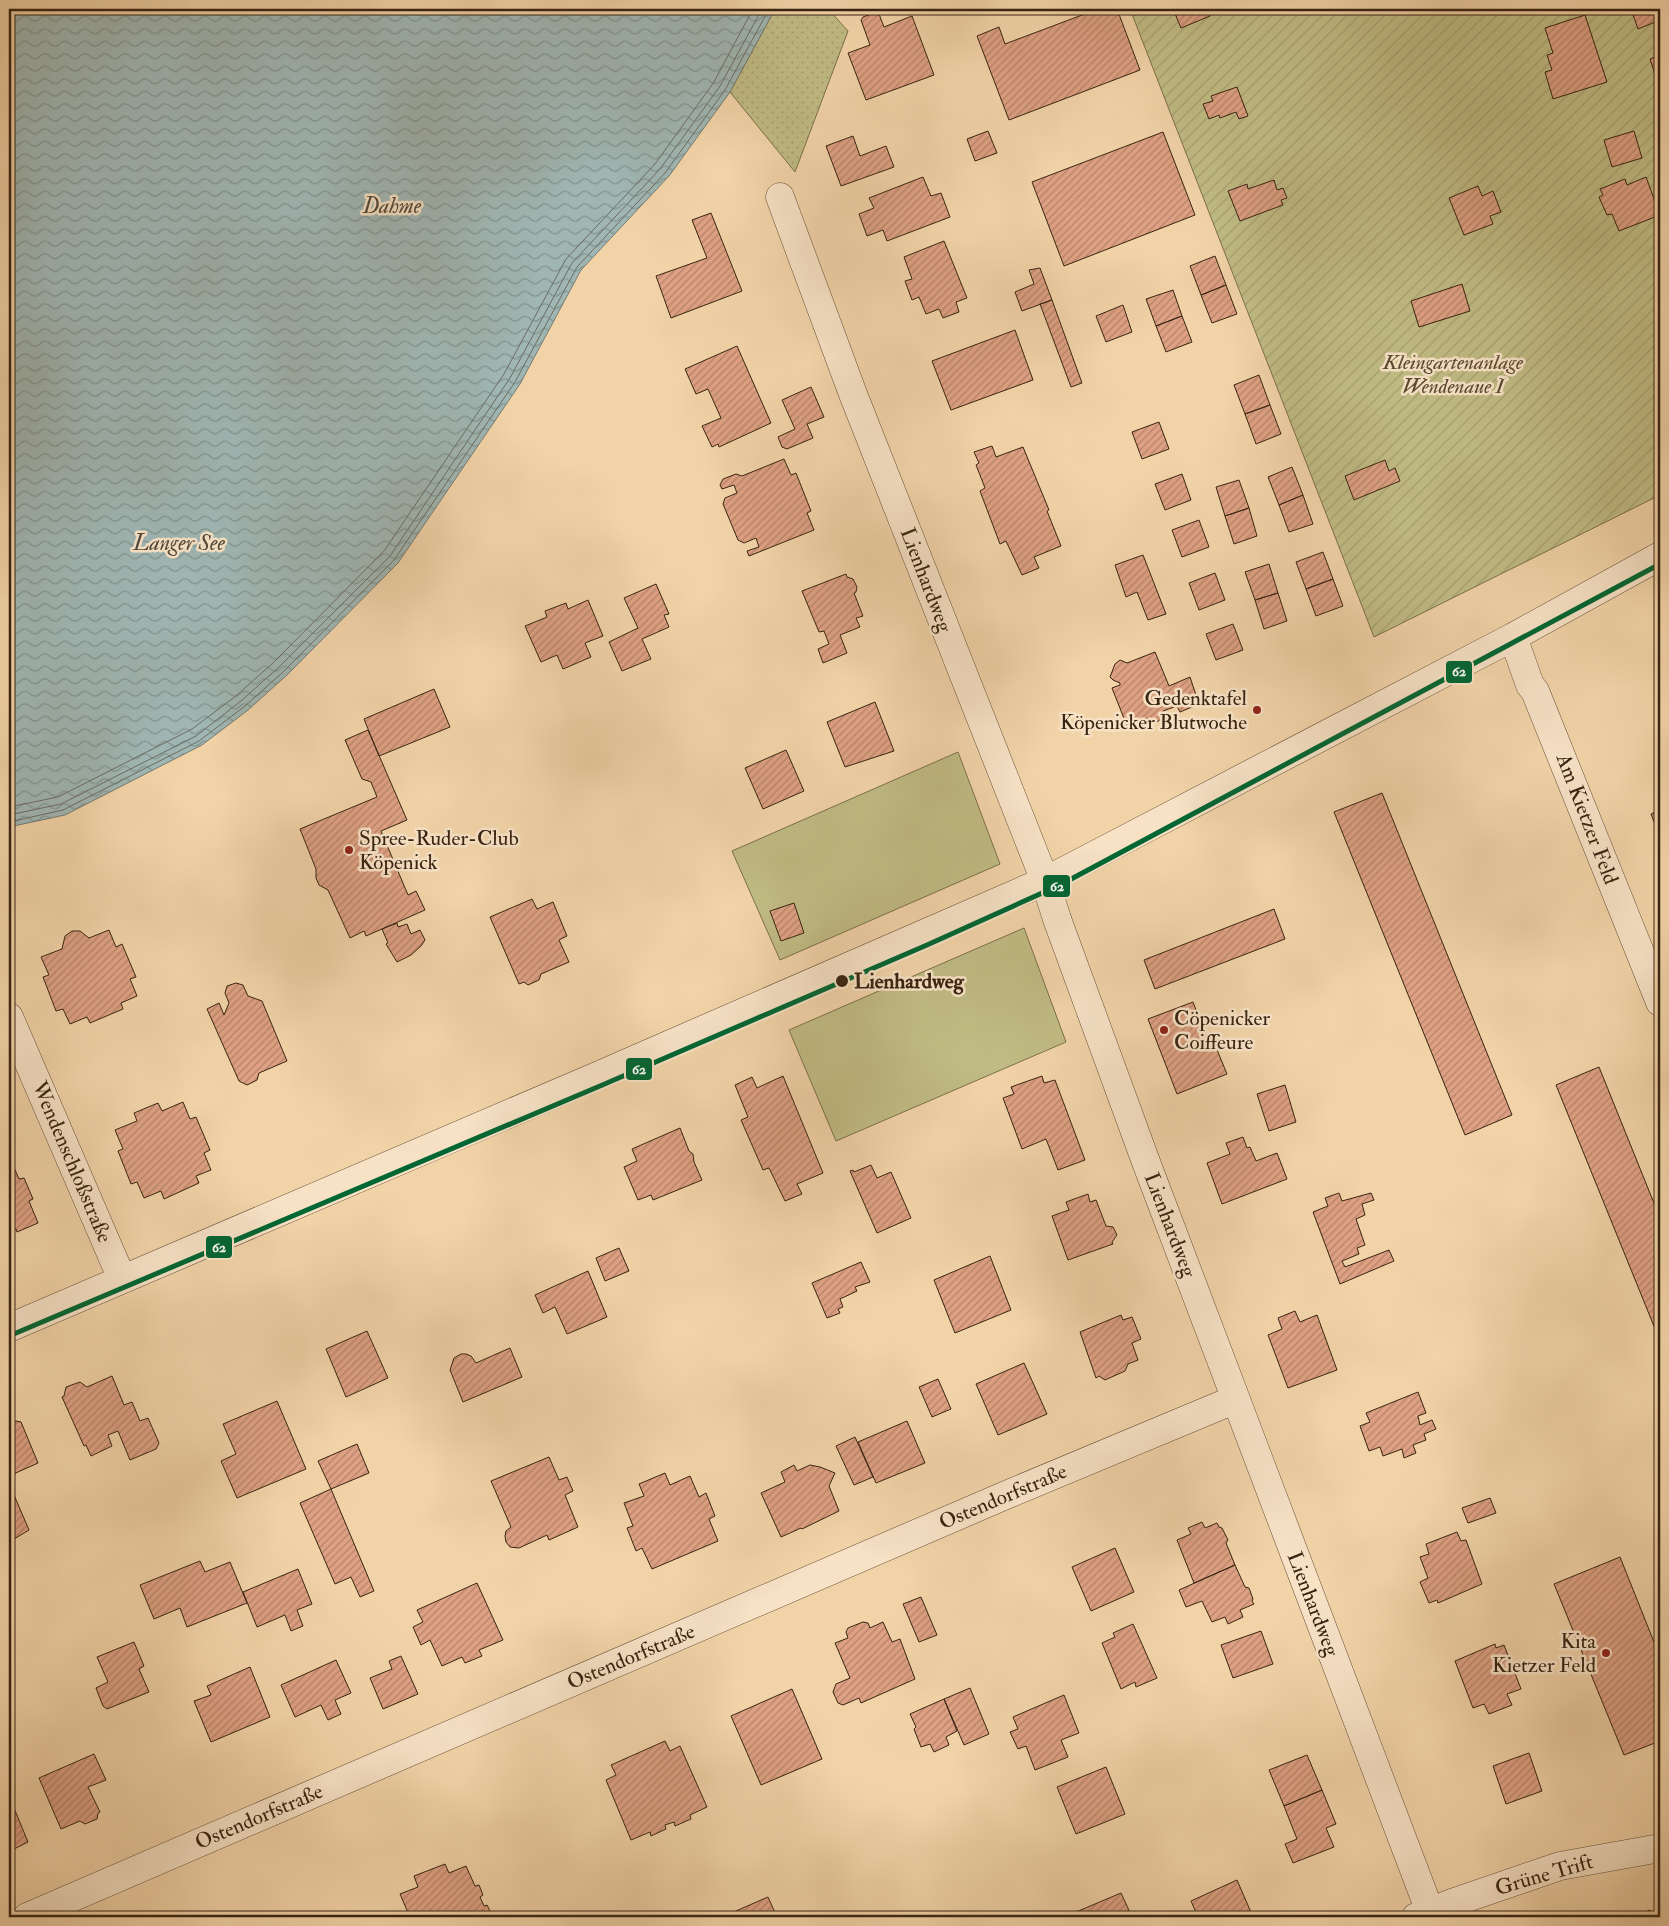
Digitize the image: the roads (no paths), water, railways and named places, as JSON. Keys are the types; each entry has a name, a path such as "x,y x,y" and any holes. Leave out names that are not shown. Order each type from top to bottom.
{"street":[{"name":"Lienhardweg","path":"780,197 853,394 1044,880 1095,1025 1236,1399 1426,1915"},
{"path":"9,1328 606,1072 1044,880 1513,637 1660,556"},
{"name":"Am Kietzer Feld","path":"1513,637 1530,684 1535,691 1555,739 1660,1002"},
{"name":"Wendenschloßstraße","path":"9,1017 122,1279"},
{"name":"Ostendorfstraße","path":"27,1917 1001,1497 1236,1399"},
{"name":"Grüne Trift","path":"1426,1915 1560,1866 1660,1848"}],"water":[{"path":"9,9 775,9 730,92 669,176 581,270 520,384 398,563 287,675 248,710 202,745 65,815 9,827"}],"place":[{"name":"Gedenktafel Köpenicker Blutwoche","path":"1257,710"},
{"name":"Spree-Ruder-Club Köpenick","path":"349,850"},
{"name":"Lienhardweg","path":"842,981"},
{"name":"Cöpenicker Coiffeure","path":"1164,1030"},
{"name":"Kita Kietzer Feld","path":"1606,1653"}],"water label":[{"name":"Dahme","path":"392,206"},
{"name":"Langer See","path":"179,543"}],"park label":[{"name":"Kleingartenanlage Wendenaue I","path":"1453,374"}]}
